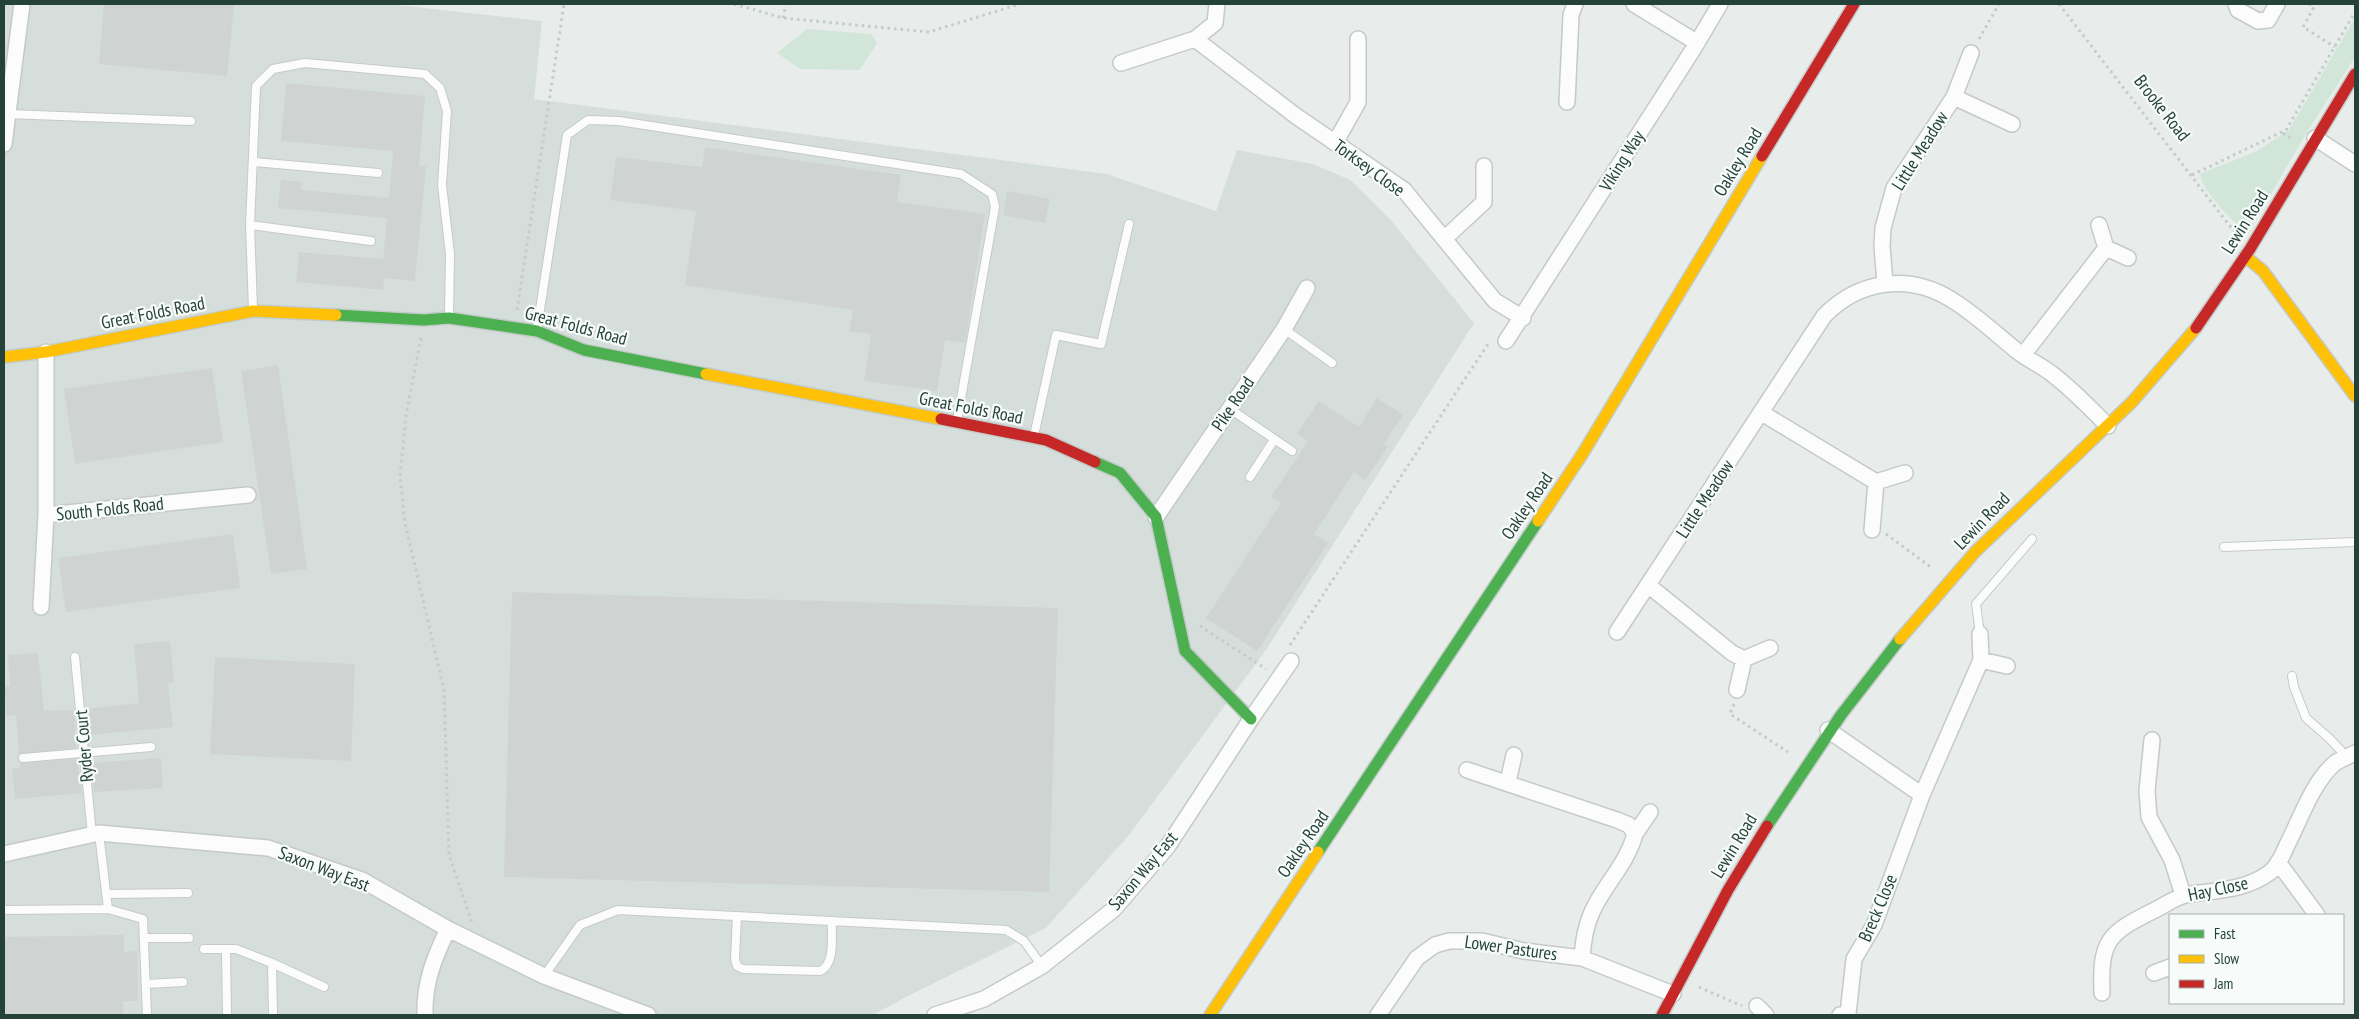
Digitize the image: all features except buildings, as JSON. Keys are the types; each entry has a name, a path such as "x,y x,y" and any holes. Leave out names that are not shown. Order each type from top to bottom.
{"street":[{"path":"4,144 22,4"},
{"path":"1121,63 1195,39 1215,23 1217,4"},
{"path":"1567,102 1571,14 1576,4"},
{"path":"1634,4 1696,42"},
{"name":"Viking Way","path":"1506,341 1523,318 1720,4"},
{"name":"Oakley Road","path":"1210,1015 1583,454 1854,4"},
{"path":"2236,4 2238,10 2258,21 2268,20 2277,4"},
{"name":"Torksey Close","path":"1195,39 1296,116 1404,190 1495,301 1523,318"},
{"path":"1335,143 1358,102 1358,39"},
{"name":"Little Meadow","path":"1885,283 1883,237 1894,188 1954,97 1971,53"},
{"name":"Lewin Road","path":"1662,1015 1747,856 1828,730 1885,655 1972,556 2036,491 2108,426 2139,395 2179,349 2216,301 2245,256 2355,74"},
{"path":"1954,97 2012,124"},
{"path":"2315,138 2355,164"},
{"path":"1444,239 1484,202 1484,166"},
{"path":"2099,225 2106,248 2128,258"},
{"path":"2023,355 2106,248"},
{"path":"2245,256 2263,270 2355,396"},
{"name":"Little Meadow","path":"1617,632 1824,316 1836,303 1849,295 1885,283 1906,283 1922,286 1952,300 2023,355 2052,374 2108,426"},
{"name":"Pike Road","path":"1156,517 1284,329 1307,288"},
{"name":"Great Folds Road","path":"4,357 46,352 253,311 424,320 449,318 537,331 584,350 1046,440 1120,473 1156,517"},
{"name":"South Folds Road","path":"46,352 46,515 248,495"},
{"path":"1762,413 1876,482 1906,473"},
{"path":"1872,530 1876,482"},
{"path":"42,607 46,515"},
{"path":"1156,517 1185,651 1251,719"},
{"path":"1648,585 1732,653 1744,659 1770,648"},
{"name":"Breck Close","path":"1845,1015 1854,960 1874,925 1922,795 1981,660 1980,634"},
{"name":"Saxon Way East","path":"935,1015 984,999 1042,966 1114,909 1168,846 1280,678 1290,654"},
{"path":"1737,690 1744,659"},
{"path":"1981,660 2007,666"},
{"path":"1828,730 1922,795"},
{"path":"2152,740 2147,791 2149,817 2172,860 2176,904"},
{"path":"1508,782 1514,755"},
{"name":"Hay Close","path":"2102,993 2101,972 2105,948 2116,932 2132,921 2176,904 2253,883 2271,872 2322,777 2337,762 2351,755"},
{"path":"1467,770 1508,782 1617,820 1629,826 1635,834"},
{"path":"1582,958 1584,935 1592,912 1628,853 1635,834 1650,812"},
{"name":"Saxon Way East","path":"4,854 96,834 268,848 362,880 448,929 544,976 648,1015"},
{"path":"2278,862 2316,914"},
{"path":"425,1015 424,994 432,964 448,929"},
{"name":"Lower Pastures","path":"1378,1015 1417,958 1435,945 1449,941 1482,941 1524,951 1582,958 1673,994"},
{"path":"2154,973 2169,966"}],"lane":[{"path":"253,311 250,225 256,86 273,69 305,63 425,74 440,88 447,111 442,184 450,254 449,318"},
{"path":"8,114 192,121"},
{"path":"537,331 567,135 588,120 629,122 961,174 992,194 995,207 957,423"},
{"path":"254,162 378,173"},
{"path":"1033,438 1056,335 1101,344 1129,224"},
{"path":"250,225 371,241"},
{"path":"1284,329 1332,363"},
{"path":"1230,409 1292,451"},
{"path":"1250,477 1274,440"},
{"path":"1980,634 1976,604 2032,538"},
{"path":"2224,547 2355,542"},
{"name":"Ryder Court","path":"76,657 85,752 108,909"},
{"path":"2292,676 2294,687 2306,718 2351,755"},
{"path":"23,758 150,747"},
{"path":"107,894 188,893"},
{"path":"4,910 108,909 143,919 147,1015"},
{"path":"544,976 580,925 618,910 1006,930 1024,941 1042,966"},
{"path":"737,916 735,960 737,966 743,969 820,971 825,969 830,962 832,921"},
{"path":"144,938 189,938"},
{"path":"204,949 236,949 324,987"},
{"path":"226,949 227,1015"},
{"path":"272,963 273,1015"},
{"path":"146,984 183,982"}],"path":[{"path":"515,328 564,4"},
{"path":"734,4 784,18 929,32 1020,4"},
{"path":"784,18 786,4"},
{"path":"1971,53 1999,4"},
{"name":"Brooke Road","path":"2059,4 2236,234"},
{"path":"2309,4 2314,7 2303,26 2334,47"},
{"path":"2192,175 2283,133 2355,12"},
{"path":"2283,133 2299,143"},
{"path":"424,320 406,415 400,476 404,523 444,690 449,854 472,921 469,939"},
{"path":"1290,654 1496,331 1506,341"},
{"path":"1872,530 1886,533 1932,568"},
{"path":"1180,626 1196,624 1280,678"},
{"path":"1737,690 1740,692 1730,714 1788,752"},
{"path":"1699,987 1745,1008 1761,1011"}],"shaded area":[{"path":"4,4 388,4 542,21 534,99 1107,174 1216,211 1237,150 1313,164 1350,180 1389,218 1474,323 1266,650 1129,835 1046,928 873,1015 4,1015"}],"green space":[{"path":"2355,18 2355,57 2307,132 2248,234 2213,198 2202,181 2200,174 2255,152 2289,130"},
{"path":"807,29 871,34 877,43 860,70 800,69 777,53"}],"traffic: fast":[{"path":"336,315 424,320 449,318 537,331 584,350 706,374"},
{"path":"1095,462 1120,473 1156,517 1185,651 1251,719"},
{"path":"1318,852 1538,521"},
{"path":"1767,826 1841,715 1900,639"}],"traffic: slow":[{"path":"1538,521 1583,453 1762,156"},
{"path":"2245,256 2263,271 2355,396"},
{"path":"4,357 46,352 253,311 336,315"},
{"path":"1900,639 1975,552 2132,402 2196,328"},
{"path":"706,374 941,419"},
{"path":"1210,1015 1318,852"}],"traffic: jam":[{"path":"1762,156 1854,4"},
{"path":"2196,328 2250,249 2355,74"},
{"path":"941,419 1046,440 1095,462"},
{"path":"1662,1015 1728,890 1767,826"}]}
